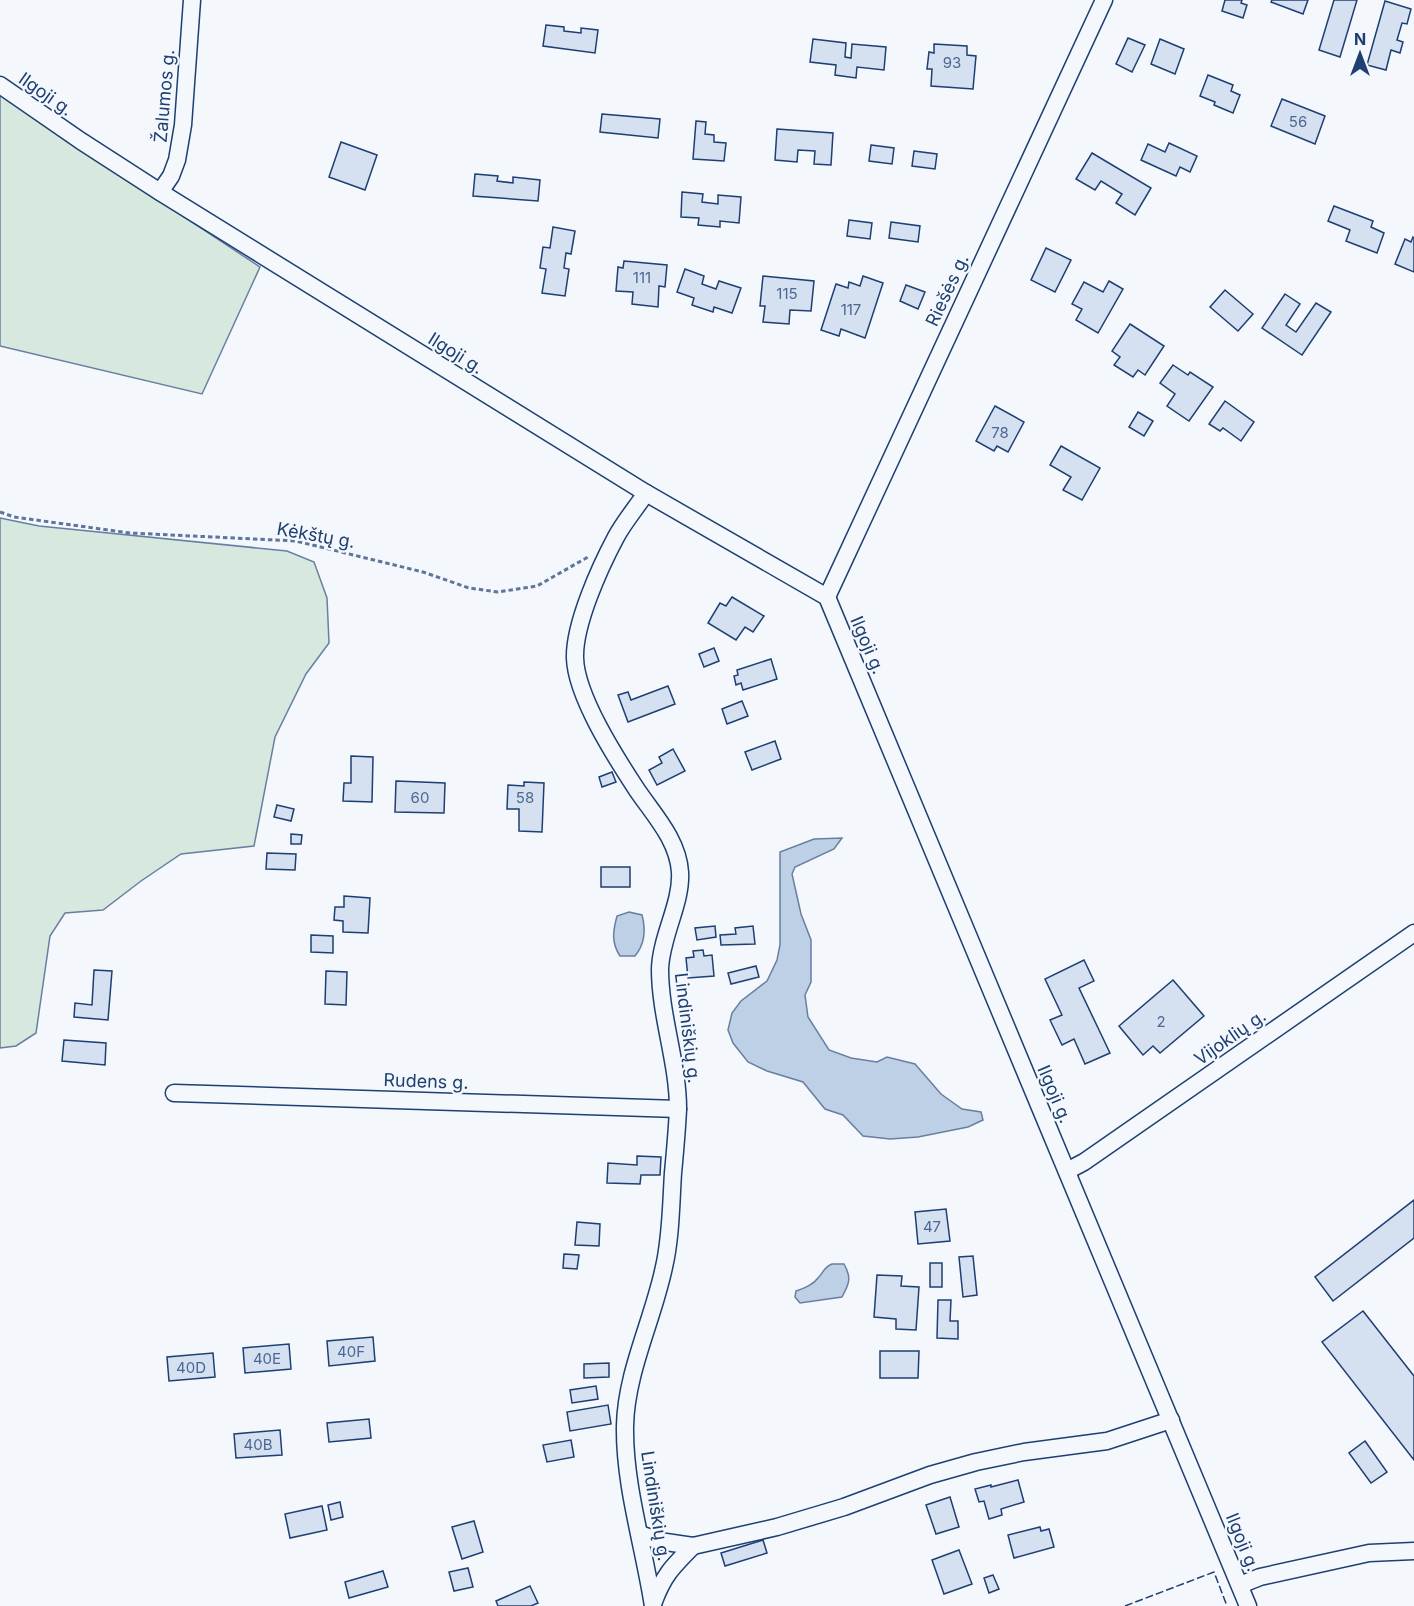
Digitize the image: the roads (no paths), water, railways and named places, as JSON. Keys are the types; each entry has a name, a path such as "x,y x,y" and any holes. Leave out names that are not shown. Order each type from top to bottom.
{"street":[{"name":"Žalumos g.","path":"160,192 171,176 177,160 183,125 192,0"},
{"name":"Riešės g.","path":"827,597 1104,0"},
{"name":"Ilgoji g.","path":"0,85 160,192 646,494 827,597 1248,1606"},
{"name":"Lindiniškių g.","path":"646,494 617,536 592,591 576,636 574,660 580,685 594,718 668,835 677,854 680,871 680,886 660,969 678,1108 665,1265 633,1374 625,1424 631,1497 640,1534 652,1606"},
{"name":"Vijoklių g.","path":"1067,1171 1084,1162 1414,933"},
{"name":"Rudens g.","path":"174,1093 678,1108"},
{"path":"640,1534 659,1541 693,1546 777,1527 844,1507 930,1475 976,1462 1024,1452 1107,1441 1171,1420"},
{"path":"652,1606 671,1567 693,1546"},
{"path":"1240,1584 1260,1577 1369,1553 1414,1551"}],"water":[{"path":"842,838 834,849 795,867 792,874 801,914 811,940 811,982 805,995 808,1017 829,1050 851,1058 877,1062 887,1057 915,1064 941,1094 962,1109 981,1112 983,1120 968,1127 918,1137 890,1139 863,1136 843,1115 825,1109 803,1082 767,1071 748,1062 733,1043 728,1030 732,1013 741,1001 767,981 777,960 780,945 780,852 814,839"},
{"path":"629,912 642,915 644,937 635,956 620,956 614,941 617,916"},
{"path":"832,1264 844,1264 848,1273 848,1285 842,1297 800,1303 795,1297 796,1291 814,1283"}]}
